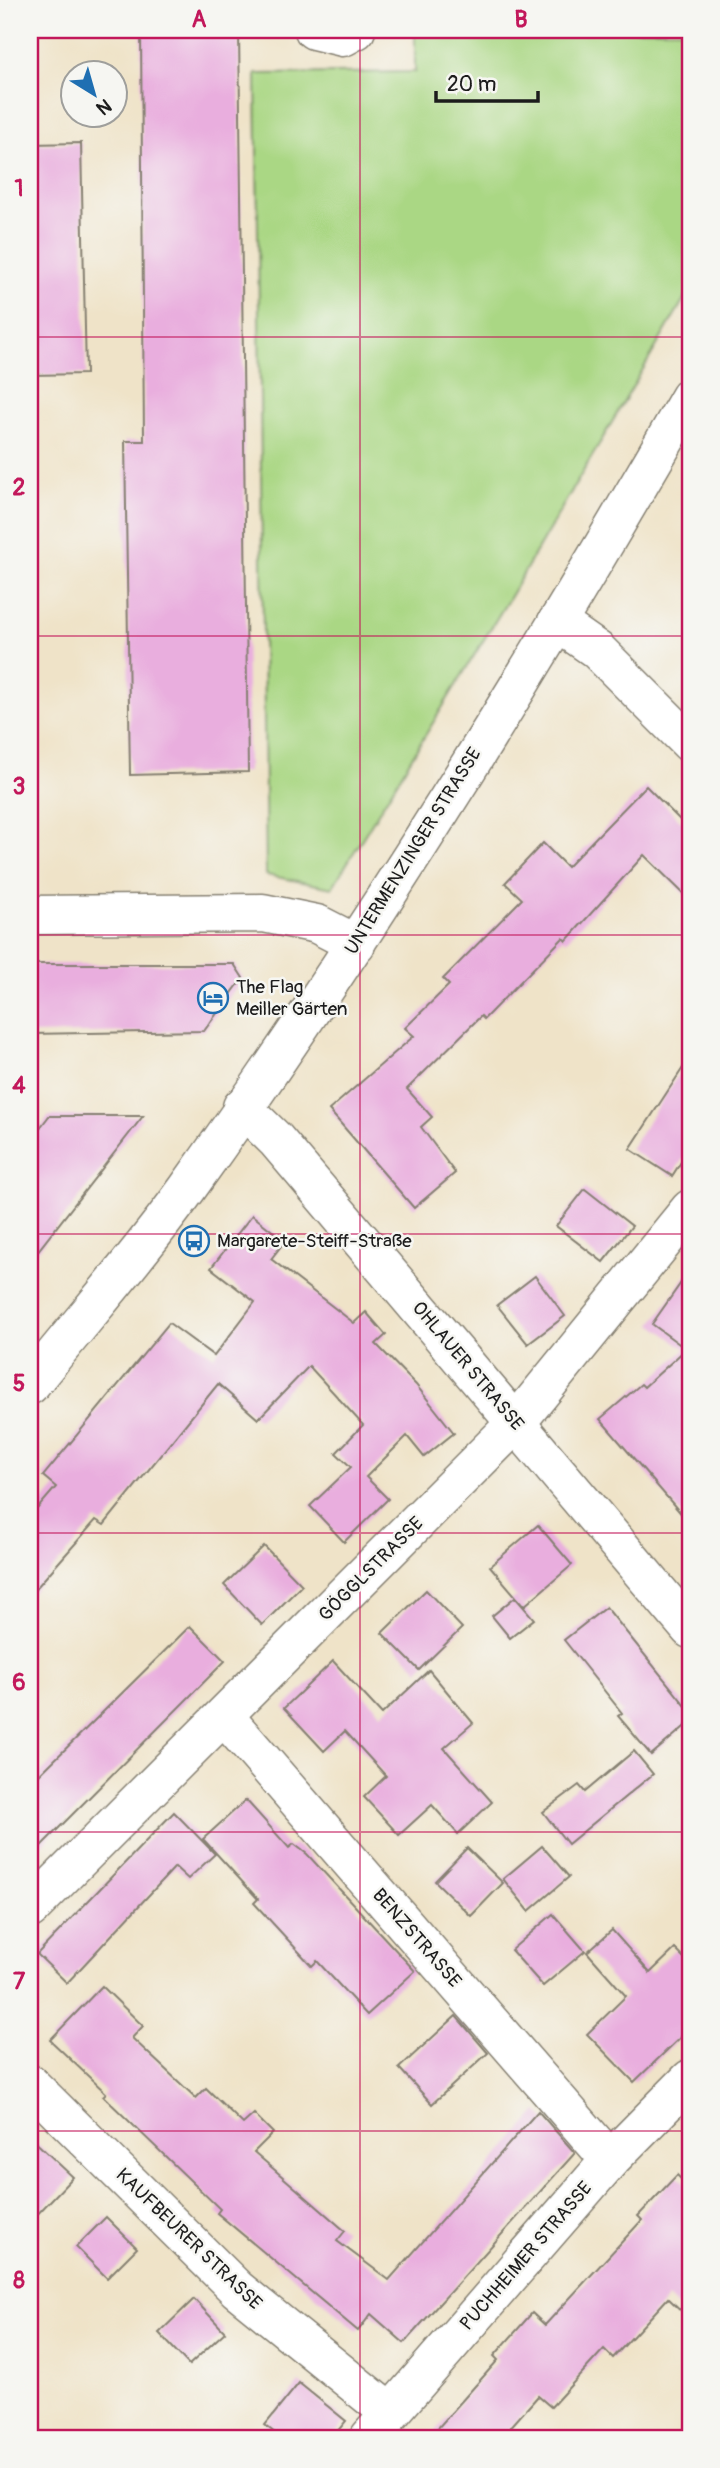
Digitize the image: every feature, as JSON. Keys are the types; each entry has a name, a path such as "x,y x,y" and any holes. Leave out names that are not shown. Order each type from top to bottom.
{"street":[{"path":"314,30 343,37 356,30"},
{"name":"UNTERMENZINGER STRASSE","path":"30,1385 186,1190 356,944 557,622 690,397"},
{"path":"557,622 597,650 690,743"},
{"path":"30,915 263,913 317,924 356,944"},
{"name":"OHLAUER STRASSE","path":"242,1107 276,1140 690,1629"},
{"name":"GÖGGLSTRASSE","path":"30,1909 516,1423 690,1209"},
{"name":"BENZSTRASSE","path":"224,1716 610,2160"},
{"name":"PUCHHEIMER STRASSE","path":"379,2425 610,2160 690,2080"},
{"name":"KAUFBEURER STRASSE","path":"30,2084 379,2425"}],"green space":[{"path":"415,30 690,30 690,289 505,605 332,888 266,875 256,74 415,72"}],"building":[{"path":"141,30 239,30 248,772 130,775 125,441 144,441"},
{"path":"81,143 86,374 30,375 30,144"},
{"path":"646,786 690,830 690,900 644,855 566,941 563,938 484,1019 481,1016 407,1089 432,1117 421,1127 455,1173 414,1208 329,1110 414,1036 405,1028 449,985 443,979 522,899 505,883 543,843 567,867"},
{"path":"30,964 234,964 243,978 204,1031 30,1034"},
{"path":"690,1057 690,1148 672,1176 630,1149"},
{"path":"49,1116 143,1116 30,1261 30,1141"},
{"path":"585,1189 632,1226 603,1262 556,1226"},
{"path":"252,1215 285,1241 271,1259 354,1323 366,1312 386,1335 376,1344 416,1385 454,1433 424,1457 407,1436 366,1477 388,1499 344,1542 310,1506 351,1467 336,1453 363,1425 309,1366 258,1419 218,1384 104,1525 96,1520 30,1595 30,1517 56,1487 43,1476 169,1323 214,1356 255,1302 211,1268"},
{"path":"690,1270 690,1524 600,1419 641,1384 644,1387 686,1349 652,1324"},
{"path":"535,1276 565,1316 528,1344 497,1305"},
{"path":"538,1525 572,1565 524,1606 490,1566"},
{"path":"264,1546 302,1585 262,1625 224,1585"},
{"path":"426,1590 462,1628 419,1670 382,1633"},
{"path":"515,1597 534,1619 510,1638 492,1616"},
{"path":"606,1607 690,1711 690,1722 651,1755 618,1716 622,1713 564,1640"},
{"path":"190,1626 225,1661 30,1857 30,1784"},
{"path":"333,1661 382,1714 429,1670 473,1723 444,1748 492,1802 458,1834 432,1805 399,1835 364,1797 386,1776 345,1731 324,1751 284,1708"},
{"path":"634,1751 653,1774 568,1844 543,1812 579,1785 585,1792"},
{"path":"246,1800 289,1848 294,1844 307,1854 415,1971 367,2015 317,1961 312,1966 254,1903 258,1899 203,1839"},
{"path":"174,1812 215,1854 188,1879 175,1867 67,1983 37,1954"},
{"path":"542,1846 569,1877 529,1911 503,1879"},
{"path":"467,1848 503,1883 471,1916 435,1881"},
{"path":"553,1914 585,1951 543,1986 511,1950"},
{"path":"612,1930 650,1973 675,1949 690,1964 690,2028 634,2082 587,2034 626,1996 587,1952"},
{"path":"102,1986 143,2026 132,2038 196,2098 206,2088 243,2124 254,2114 273,2133 254,2152 345,2231 337,2241 389,2280 538,2111 575,2153 404,2343 371,2314 358,2331 217,2213 220,2209 103,2096 106,2093 50,2040"},
{"path":"456,2016 488,2053 432,2104 399,2068"},
{"path":"30,2137 73,2177 30,2222"},
{"path":"677,2175 690,2188 690,2319 668,2298 613,2358 604,2349 551,2407 538,2396 501,2438 429,2438 498,2360 494,2356 532,2313 545,2325 642,2220 638,2216"},
{"path":"106,2217 137,2248 107,2278 76,2247"},
{"path":"194,2299 225,2332 189,2365 159,2333"},
{"path":"299,2383 346,2421 332,2438 281,2438 265,2425"}],"place":[{"name":"The Flag Meiller Gärten","path":"213,998"},
{"name":"Margarete-Steiff-Straße","path":"194,1241"}]}
